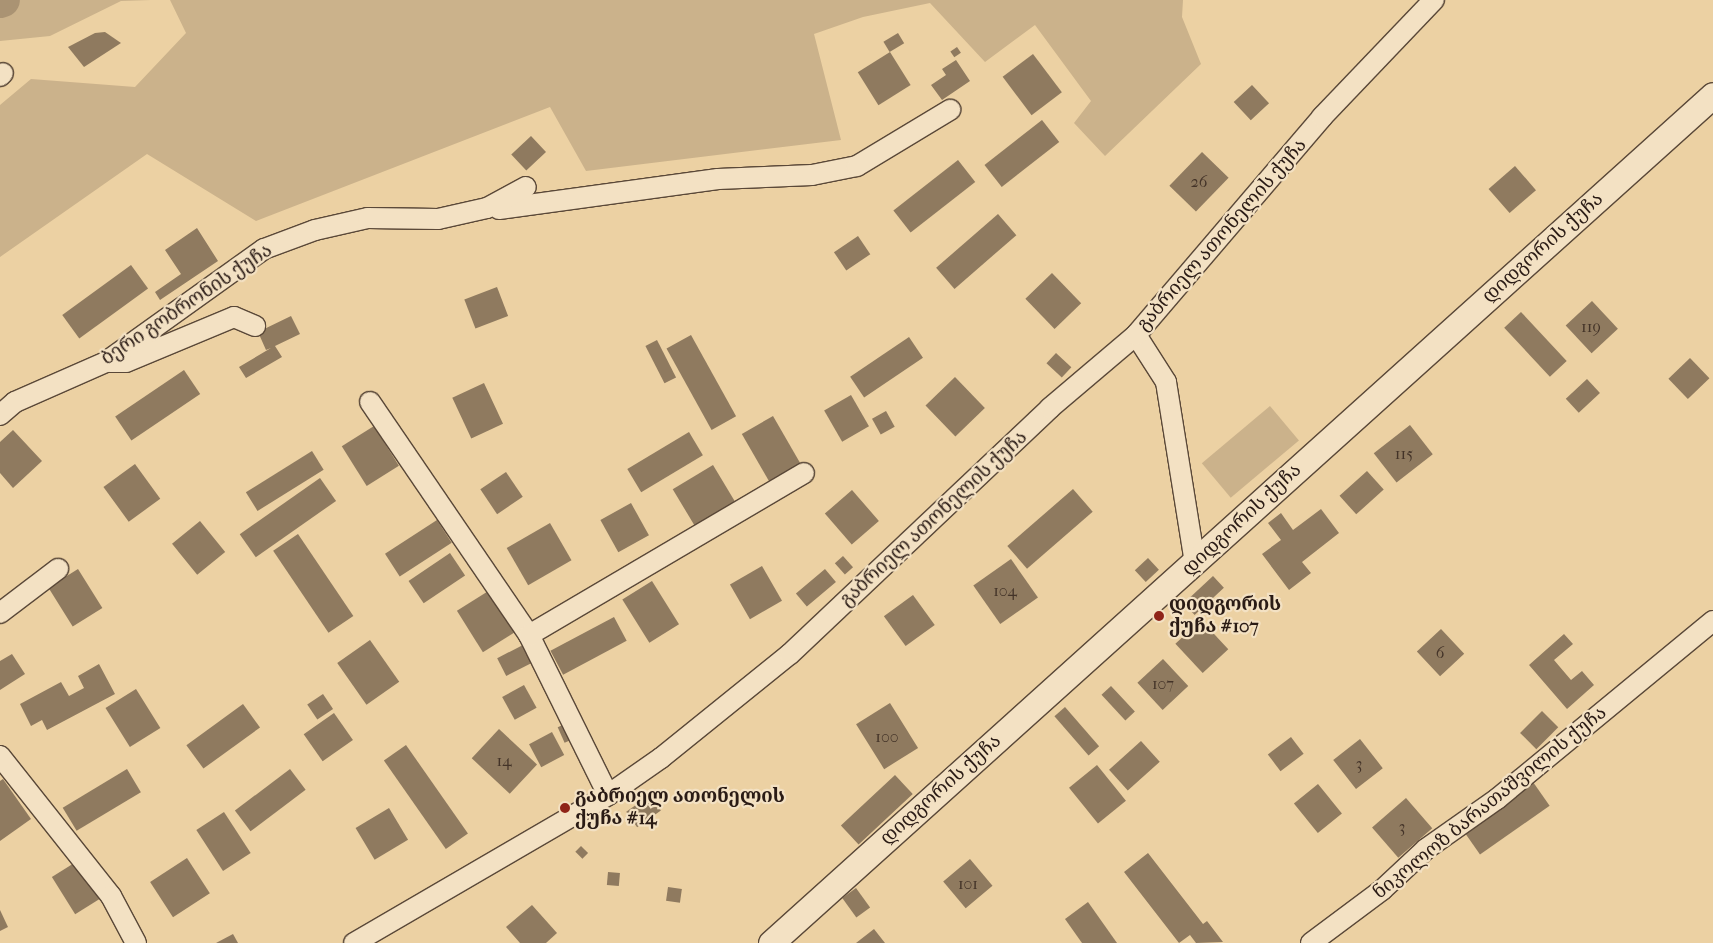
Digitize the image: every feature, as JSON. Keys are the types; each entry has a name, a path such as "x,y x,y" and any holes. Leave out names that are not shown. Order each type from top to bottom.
{"street":[{"name":"გაბრიელ ათონელის ქუჩა","path":"354,943 608,795 661,758 790,654 1050,408 1136,335 1322,117 1434,0"},
{"name":"დიდგორის ქუჩა","path":"781,939 1713,95"},
{"path":"438,220 464,219 518,204 612,195 718,179 812,175 857,166 950,110"},
{"name":"ბერი გობრონის ქუჩა","path":"0,415 15,402 106,362 264,249 315,230 368,218 438,220 488,208 526,187"},
{"path":"106,362 126,362 234,317 256,326"},
{"path":"1136,335 1166,382 1195,564"},
{"path":"370,402 529,635 608,795"},
{"path":"529,635 804,473"},
{"path":"0,613 58,569"},
{"name":"ნიკოლოზ ბარათაშვილის ქუჩა","path":"1311,943 1382,890 1426,848 1497,798 1713,621"},
{"path":"0,756 111,896 136,943"}],"shaded area":[{"path":"0,0 151,0 121,1 50,36 0,41"},
{"path":"170,0 1183,0 1182,17 1201,64 1105,156 1074,123 1091,101 1035,25 985,62 930,3 863,17 814,34 841,140 586,171 550,107 256,221 147,154 0,257 0,105 31,79 135,87 186,33"},
{"path":"1270,406 1299,440 1231,498 1202,463"}],"building":[{"path":"105,32 121,43 84,67 68,47 95,33"},
{"path":"898,33 904,43 890,52 883,42"},
{"path":"957,47 961,53 954,57 950,51"},
{"path":"890,52 911,85 878,105 858,72"},
{"path":"1033,54 1062,92 1032,115 1003,77"},
{"path":"956,60 970,81 942,100 931,85 946,75 942,69"},
{"path":"1252,85 1269,103 1251,120 1234,102"},
{"path":"1042,120 1059,142 1002,187 984,165"},
{"path":"531,136 546,152 526,171 511,154"},
{"path":"1202,152 1229,178 1196,212 1169,186"},
{"path":"958,160 975,182 911,233 893,210"},
{"path":"1515,166 1536,190 1510,213 1489,189"},
{"path":"998,214 1016,235 954,289 936,268"},
{"path":"197,228 218,261 160,300 155,292 181,274 165,250"},
{"path":"858,236 870,254 846,270 834,252"},
{"path":"131,265 148,288 79,338 62,315"},
{"path":"1052,273 1081,303 1055,329 1025,299"},
{"path":"497,287 508,316 475,328 464,300"},
{"path":"1592,301 1618,329 1592,353 1566,326"},
{"path":"1521,312 1567,361 1550,377 1504,328"},
{"path":"291,316 300,334 275,346 282,357 246,378 239,367 271,348 266,350 258,332"},
{"path":"691,335 736,416 712,430 667,349"},
{"path":"909,337 923,358 864,397 850,377"},
{"path":"657,340 676,377 664,383 645,346"},
{"path":"1056,353 1071,367 1062,378 1046,363"},
{"path":"1690,358 1709,378 1688,399 1668,379"},
{"path":"184,370 200,394 131,440 115,416"},
{"path":"955,377 985,408 955,436 926,405"},
{"path":"1587,379 1600,393 1579,413 1566,399"},
{"path":"484,383 503,424 471,439 452,398"},
{"path":"851,395 869,426 842,442 824,410"},
{"path":"886,411 895,427 881,435 872,419"},
{"path":"773,416 802,466 771,484 742,434"},
{"path":"1410,425 1433,454 1397,482 1374,453"},
{"path":"374,426 399,466 367,486 342,446"},
{"path":"13,430 42,461 13,488 0,473 0,442"},
{"path":"689,432 703,455 641,492 627,469"},
{"path":"312,451 324,470 258,511 246,492"},
{"path":"135,464 160,499 129,522 103,487"},
{"path":"713,465 737,505 697,529 673,489"},
{"path":"1367,471 1384,490 1356,514 1340,496"},
{"path":"506,472 523,497 497,514 480,489"},
{"path":"320,478 336,501 256,557 240,534"},
{"path":"1073,489 1093,512 1027,569 1007,546"},
{"path":"852,490 879,521 852,545 825,514"},
{"path":"631,503 649,535 618,552 600,520"},
{"path":"1321,509 1339,533 1302,562 1311,573 1289,590 1262,554 1281,540 1268,523 1281,513 1293,530"},
{"path":"437,520 452,543 400,576 385,554"},
{"path":"200,521 225,552 197,575 172,544"},
{"path":"550,523 572,560 528,585 507,548"},
{"path":"298,534 353,616 328,633 273,551"},
{"path":"450,553 465,575 424,603 409,581"},
{"path":"843,556 853,567 845,575 835,563"},
{"path":"1148,558 1159,570 1146,582 1135,570"},
{"path":"1011,559 1038,598 1000,624 973,585"},
{"path":"762,566 782,601 750,619 730,584"},
{"path":"78,569 102,608 73,627 48,588"},
{"path":"825,569 836,582 807,606 796,593"},
{"path":"1213,576 1224,588 1195,615 1184,603"},
{"path":"652,581 679,624 649,643 622,600"},
{"path":"490,590 516,632 483,652 457,611"},
{"path":"913,595 935,625 906,646 884,616"},
{"path":"614,617 627,641 563,675 550,651"},
{"path":"1201,620 1228,649 1203,673 1175,644"},
{"path":"1441,629 1464,654 1440,676 1417,652"},
{"path":"1564,634 1573,644 1554,660 1571,680 1582,671 1594,685 1567,709 1529,665"},
{"path":"370,640 399,682 366,705 337,663"},
{"path":"523,645 532,663 506,676 497,658"},
{"path":"12,654 25,674 0,690 0,661"},
{"path":"1163,659 1188,686 1163,710 1137,683"},
{"path":"99,664 115,694 47,730 42,720 31,726 20,704 61,682 69,696 84,688 78,676"},
{"path":"524,685 537,708 515,720 502,697"},
{"path":"1111,686 1135,712 1125,720 1101,695"},
{"path":"136,689 160,728 130,747 105,708"},
{"path":"323,694 333,709 317,720 307,705"},
{"path":"890,703 918,748 884,769 856,724"},
{"path":"243,704 260,727 203,769 186,745"},
{"path":"1065,707 1099,746 1089,755 1054,716"},
{"path":"1542,711 1558,727 1536,749 1520,733"},
{"path":"334,713 353,740 323,761 304,734"},
{"path":"565,724 572,740 565,743 558,727"},
{"path":"499,729 537,764 510,794 472,758"},
{"path":"552,732 564,755 541,767 529,744"},
{"path":"1291,737 1304,754 1280,771 1268,754"},
{"path":"1360,739 1383,768 1356,789 1333,760"},
{"path":"1141,741 1160,762 1128,791 1109,770"},
{"path":"406,745 468,833 446,849 384,760"},
{"path":"1097,765 1126,801 1098,823 1069,788"},
{"path":"127,769 141,792 77,831 63,808"},
{"path":"290,769 306,790 251,831 235,811"},
{"path":"895,775 913,794 859,844 841,825"},
{"path":"3,779 31,819 0,841 0,781"},
{"path":"1533,782 1550,806 1480,855 1463,831"},
{"path":"1318,784 1342,814 1318,833 1294,804"},
{"path":"650,795 661,811 637,827 626,812"},
{"path":"1406,798 1432,828 1398,858 1372,828"},
{"path":"389,808 408,840 375,860 356,828"},
{"path":"224,812 251,853 223,871 196,830"},
{"path":"581,846 588,853 582,859 575,852"},
{"path":"1148,853 1203,924 1207,921 1223,942 1196,943 1190,935 1179,943 1124,872"},
{"path":"187,858 210,893 173,917 150,882"},
{"path":"970,859 992,886 966,908 943,881"},
{"path":"79,860 102,897 75,914 52,877"},
{"path":"608,872 620,873 619,886 607,885"},
{"path":"668,887 682,889 680,903 666,901"},
{"path":"856,888 870,907 856,917 842,898"},
{"path":"1088,902 1117,943 1082,943 1065,919"},
{"path":"532,905 557,933 546,943 520,943 506,927"},
{"path":"0,910 8,927 0,931"},
{"path":"874,929 885,943 856,943"},
{"path":"233,934 238,943 216,943"}],"place":[{"name":"დიდგორის ქუჩა #107","path":"1159,616"},
{"name":"გაბრიელ ათონელის ქუჩა #14","path":"565,808"}]}
